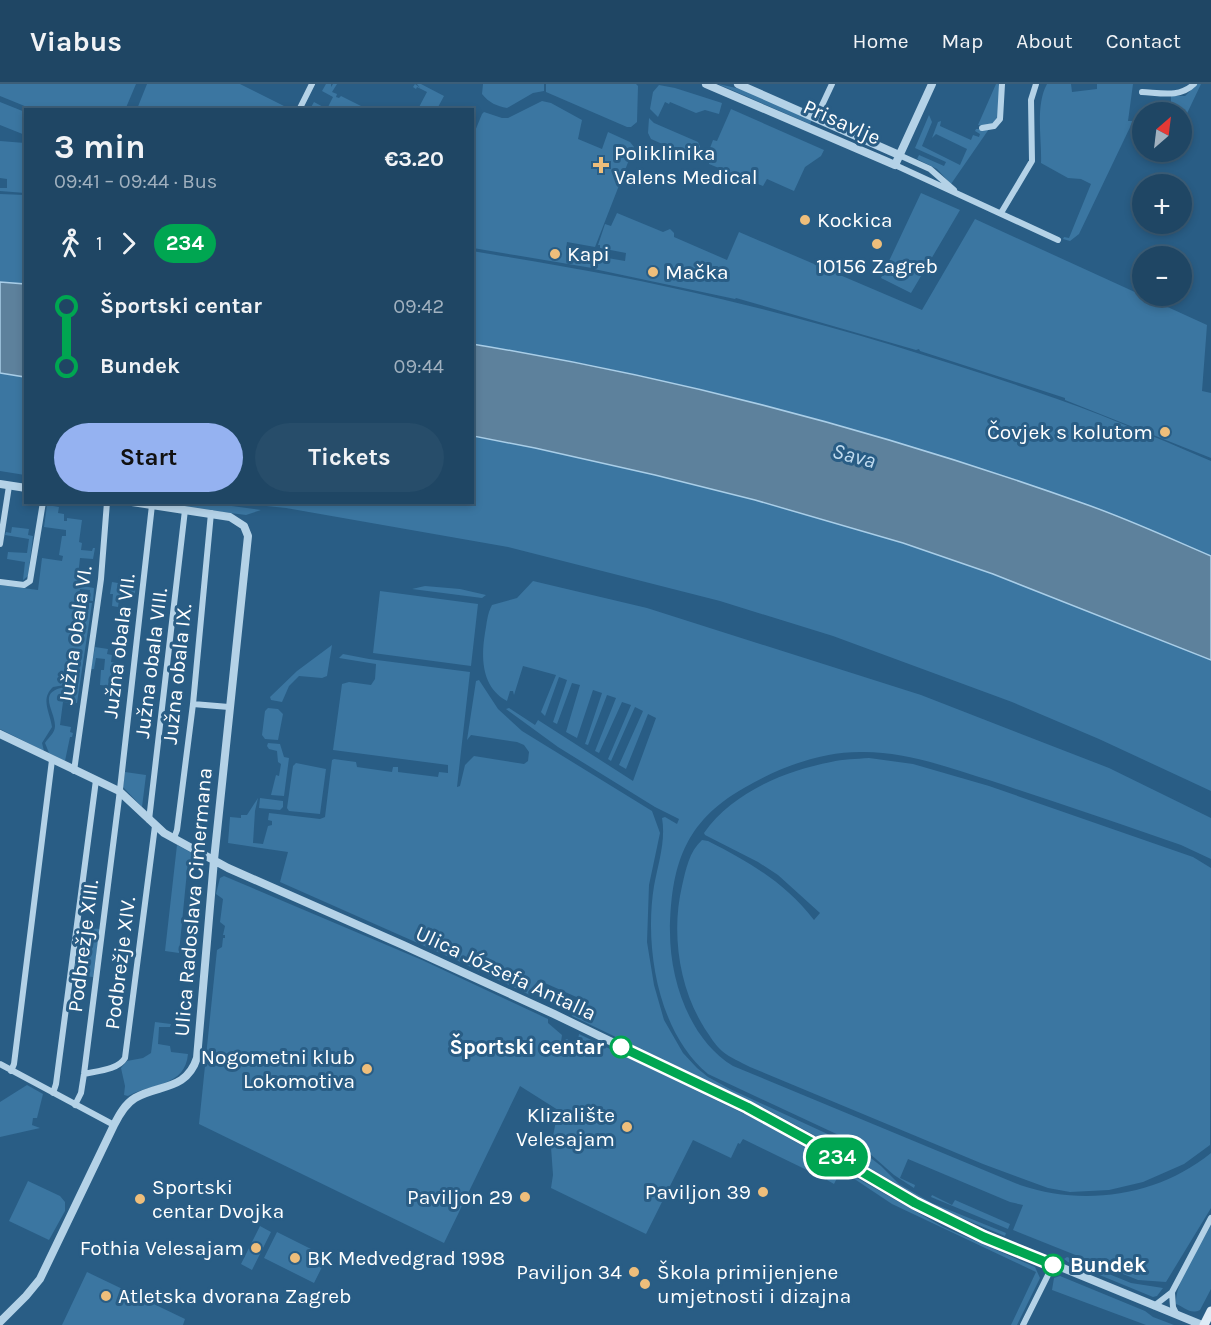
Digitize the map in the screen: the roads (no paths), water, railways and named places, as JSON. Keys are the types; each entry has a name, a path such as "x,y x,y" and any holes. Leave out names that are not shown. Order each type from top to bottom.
{"main road":[{"path":"1203,1325 1211,1311"}],"street":[{"path":"300,108 312,84"},
{"name":"Prisavlje","path":"706,84 895,165 1058,240"},
{"name":"Prisavlje","path":"738,84 935,172 962,196"},
{"path":"816,118 832,84"},
{"path":"910,130 911,119 927,84"},
{"path":"895,165 932,84"},
{"path":"982,128 994,126 1000,119 1002,84"},
{"path":"1001,213 1032,161 1031,100 1036,84"},
{"path":"1142,92 1180,94 1194,84"},
{"path":"0,544 5,485 24,488"},
{"path":"0,582 24,585 30,581 43,504"},
{"name":"Južna obala VI.","path":"74,771 101,579 107,504"},
{"name":"Ulica Radoslava Cimermana","path":"0,1322 23,1300 40,1279 114,1125 130,1102 146,1093 177,1083 187,1075 196,1061 229,707 248,536 244,526 236,519 211,513 146,504"},
{"name":"Južna obala VII.","path":"119,791 153,505"},
{"name":"Južna obala VIII.","path":"152,823 186,510"},
{"name":"Južna obala IX.","path":"174,838 177,830 192,704 211,513"},
{"path":"192,704 229,707"},
{"name":"Ulica Józsefa Antalla","path":"0,734 119,791 152,823 214,860 601,1037 747,1107 915,1203 984,1237 1203,1325"},
{"path":"11,1071 14,1064 52,760"},
{"path":"53,1093 96,780"},
{"name":"Podbrežje XIII.","path":"75,1105 81,1093 84,1074 119,791"},
{"name":"Podbrežje XIV.","path":"84,1074 116,1066 121,1064 125,1058 152,823"},
{"path":"0,1064 114,1125"},
{"path":"1154,1306 1172,1292 1211,1218"},
{"path":"1023,1325 1053,1265"},
{"path":"1172,1292 1173,1307 1177,1316"}],"water":[{"path":"0,282 24,284 24,377 0,373"},
{"name":"Sava","path":"474,344 628,373 859,431 1010,478 1148,529 1211,556 1211,660 993,574 903,543 755,500 535,448 474,436"}],"place":[{"name":"Poliklinika Valens Medical","path":"601,165"},
{"name":"Kockica","path":"805,220"},
{"name":"10156 Zagreb","path":"877,244"},
{"name":"Kapi","path":"555,254"},
{"name":"Mačka","path":"653,272"},
{"name":"Čovjek s kolutom","path":"1165,432"},
{"name":"Športski centar","path":"621,1047"},
{"name":"Nogometni klub Lokomotiva","path":"367,1069"},
{"name":"Klizalište Velesajam","path":"627,1127"},
{"name":"Paviljon 39","path":"763,1192"},
{"name":"Paviljon 29","path":"525,1197"},
{"name":"Sportski centar Dvojka","path":"140,1199"},
{"name":"Fothia Velesajam","path":"256,1248"},
{"name":"BK Medvedgrad 1998","path":"295,1258"},
{"name":"Bundek","path":"1053,1265"},
{"name":"Paviljon 34","path":"634,1272"},
{"name":"Škola primijenjene umjetnosti i dizajna","path":"645,1284"},
{"name":"Atletska dvorana Zagreb","path":"106,1296"}]}
